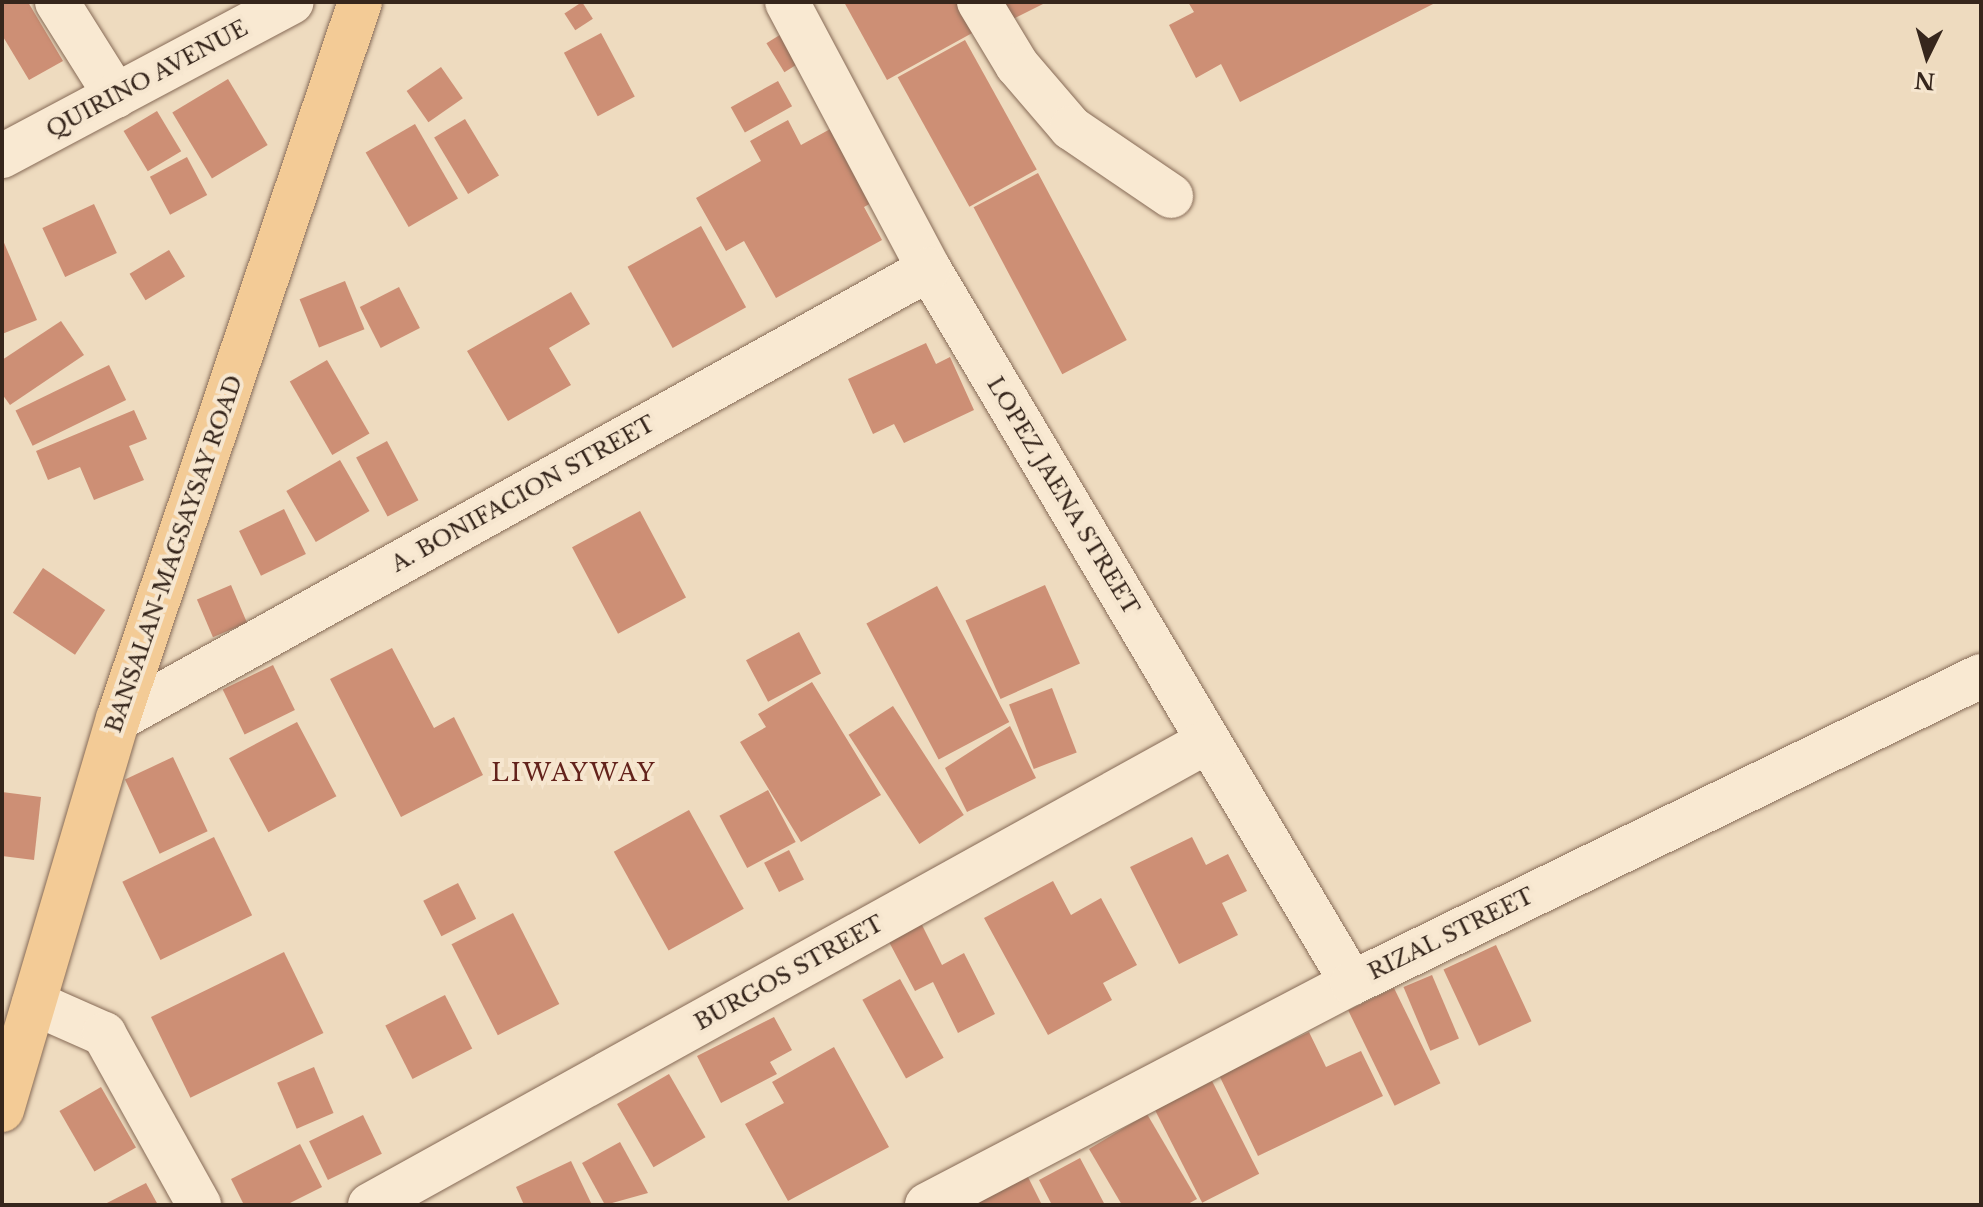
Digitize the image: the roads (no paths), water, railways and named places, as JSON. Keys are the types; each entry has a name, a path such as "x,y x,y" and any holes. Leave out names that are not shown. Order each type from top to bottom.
{"main road":[{"name":"BANSALAN-MAGSAYSAY ROAD","path":"2,1110 118,719 360,2"}],"street":[{"path":"57,2 116,96"},
{"name":"QUIRINO AVENUE","path":"2,156 292,2"},
{"name":"LOPEZ JAENA STREET","path":"787,2 929,269 1352,983"},
{"path":"979,2 1017,65 1071,128 1171,196"},
{"name":"A. BONIFACION STREET","path":"118,719 929,269"},
{"name":"RIZAL STREET","path":"927,1205 1352,983 1981,676"},
{"name":"BURGOS STREET","path":"370,1205 1208,741"},
{"path":"34,1003 104,1034 199,1205"}],"district":[{"name":"LIWAYWAY","path":"574,773"}]}
